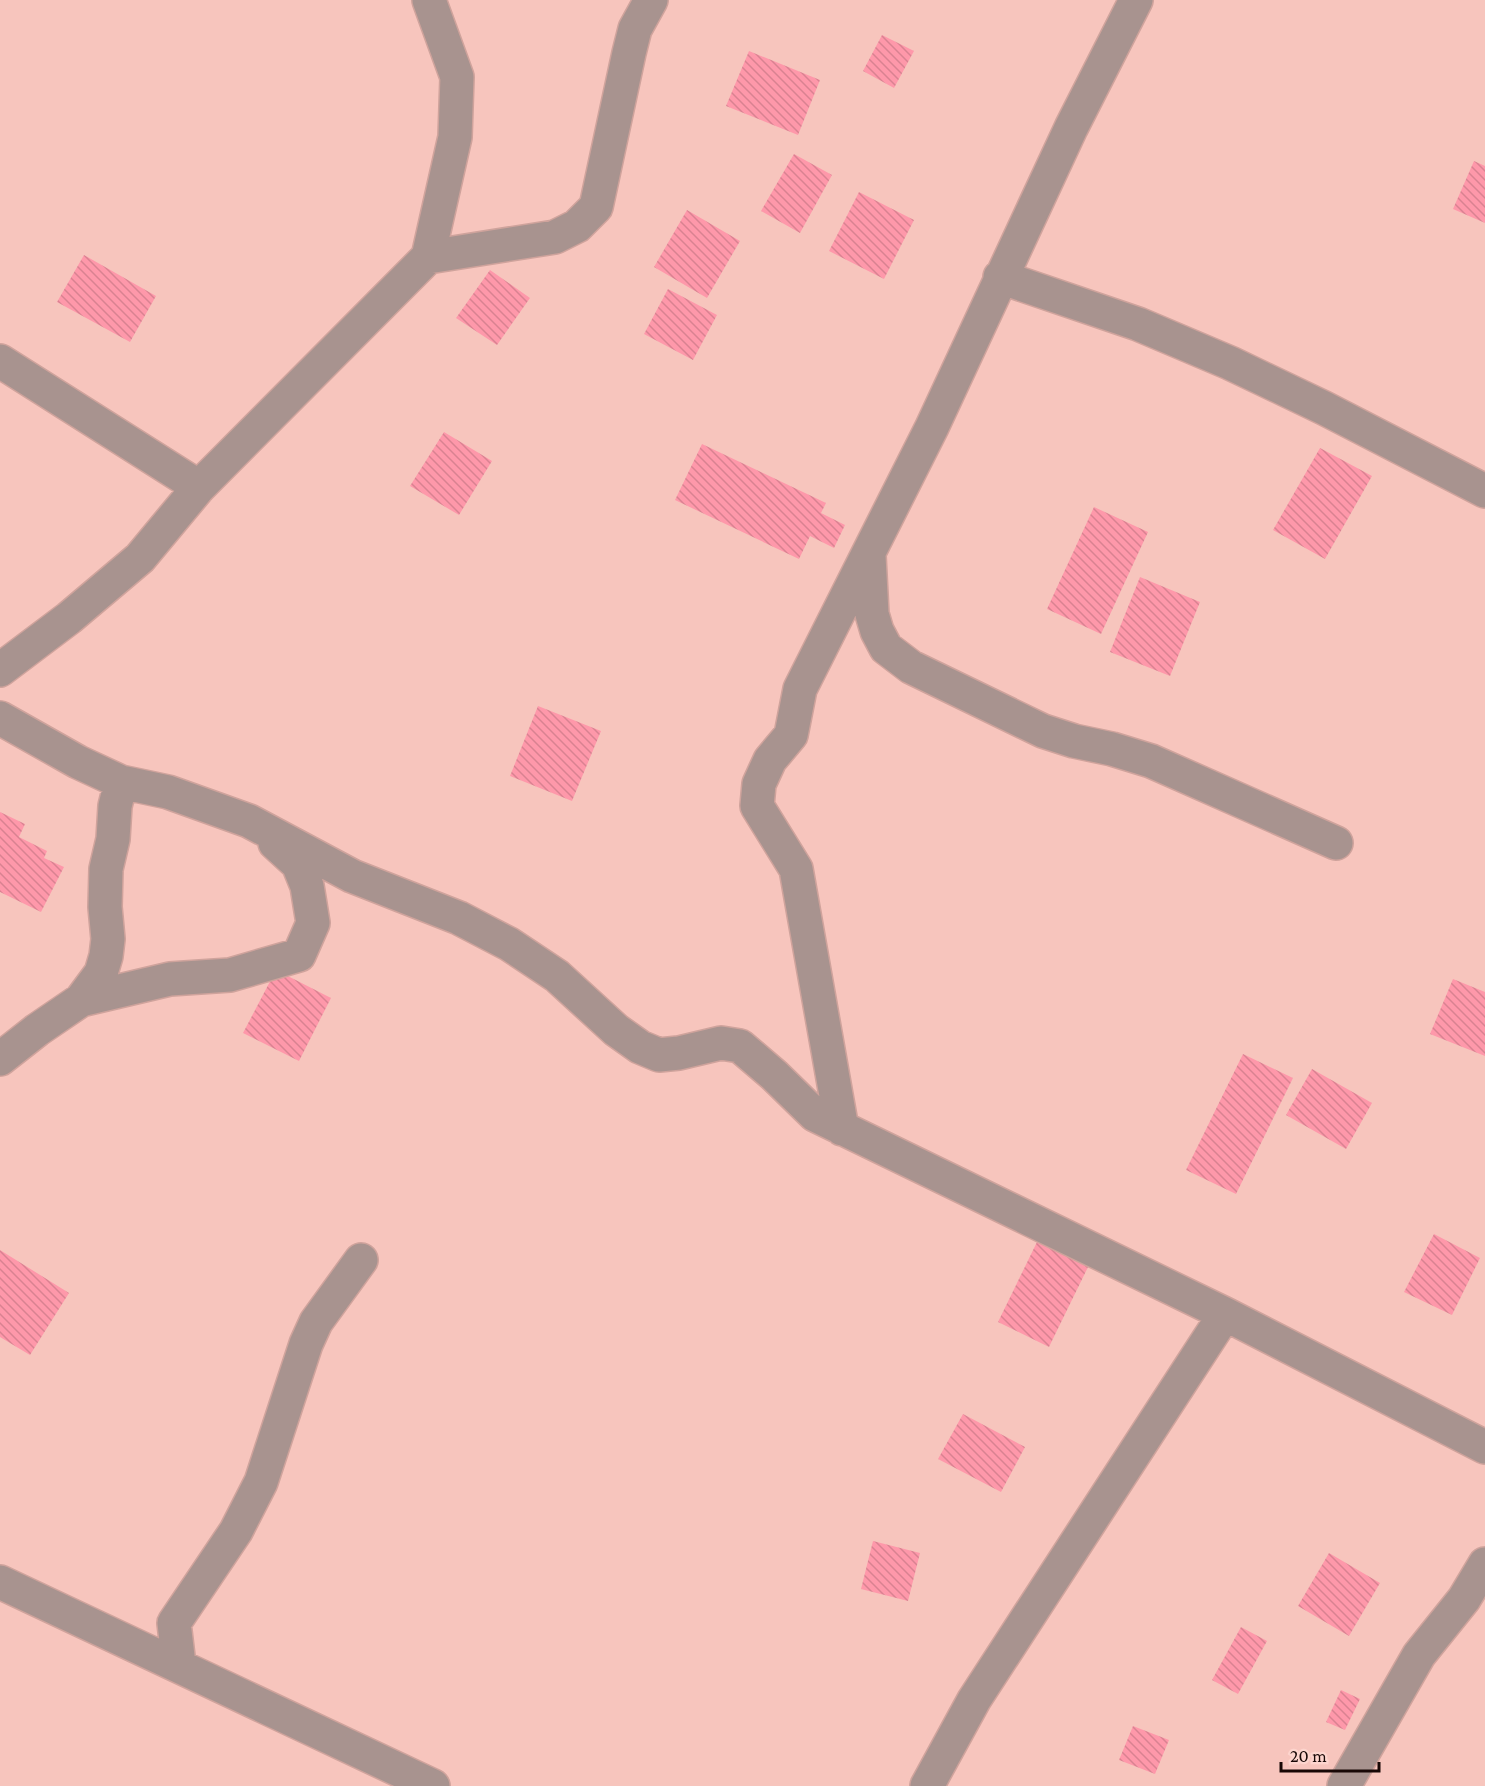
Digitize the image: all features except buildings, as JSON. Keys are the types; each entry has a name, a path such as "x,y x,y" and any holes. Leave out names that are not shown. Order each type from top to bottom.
{"street":[{"path":"0,670 69,618 140,558 199,487 428,256 455,137 457,77 429,0"},
{"path":"428,256 555,237 577,226 596,207 628,53 635,29 651,0"},
{"path":"842,1129 796,869 757,806 759,784 770,760 791,735 800,689 932,427 1071,128 1136,0"},
{"path":"1000,277 1138,324 1230,363 1324,408 1485,491"},
{"path":"0,361 199,487"},
{"path":"869,554 872,614 877,631 886,648 911,667 1043,731 1151,761 1336,843"},
{"path":"0,718 78,762 121,782 168,792 249,820 352,876 459,918 509,944 557,976 616,1030 649,1051 659,1055 679,1053 721,1043 740,1046 815,1115 1225,1314 1485,1447"},
{"path":"0,1059 81,1000 101,973 108,939 105,907 106,869 113,839 115,806 121,782"},
{"path":"81,1000 170,980 230,975 299,955 313,923 307,886 298,864 249,820"},
{"path":"179,1665 174,1623 236,1531 261,1482 306,1344 316,1322 361,1260"},
{"path":"927,1786 974,1700 1225,1314"},
{"path":"1344,1786 1419,1655 1474,1604 1485,1563"},
{"path":"0,1582 433,1786"}]}
